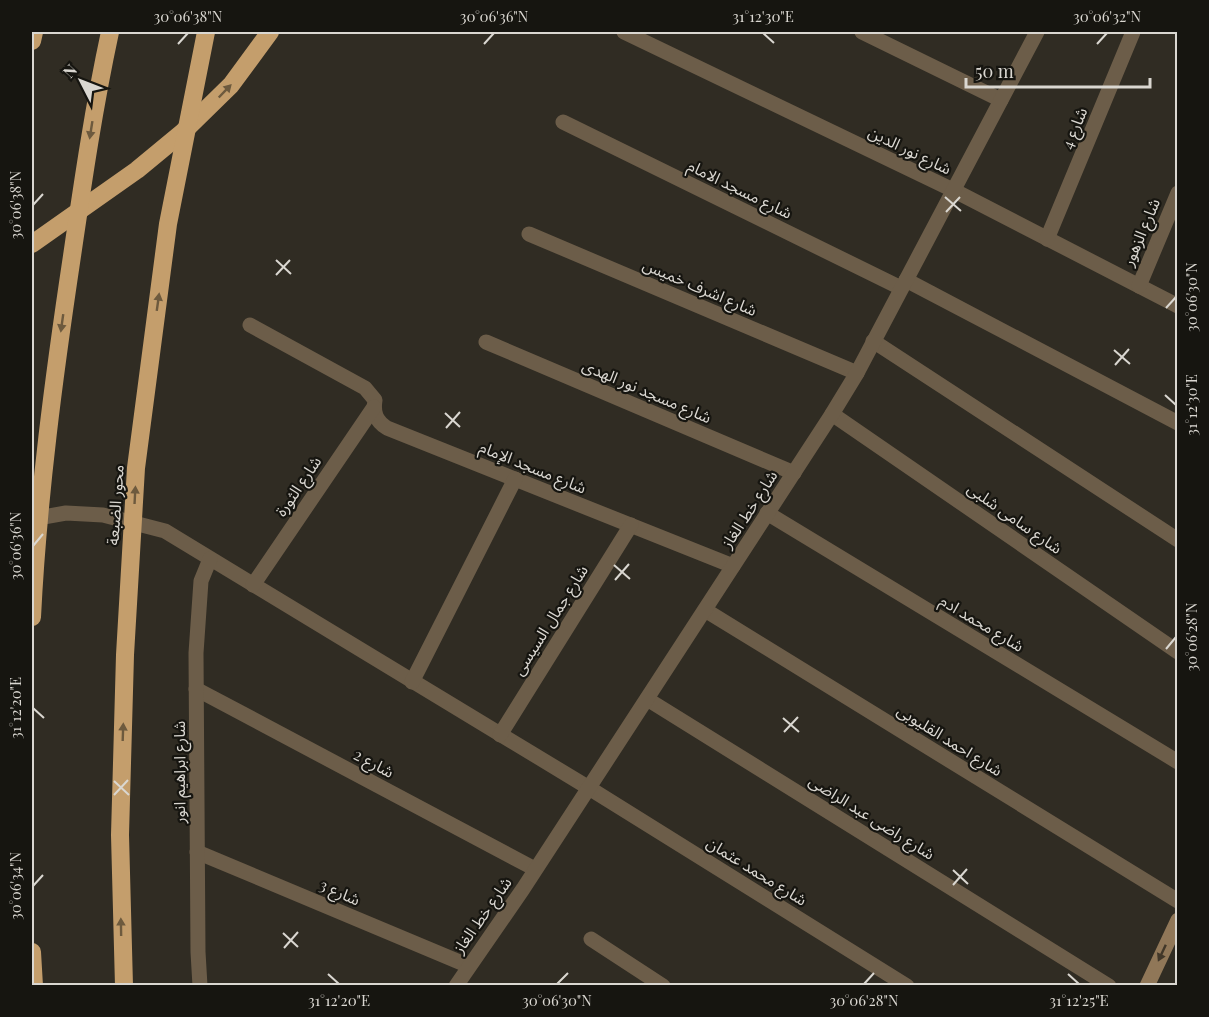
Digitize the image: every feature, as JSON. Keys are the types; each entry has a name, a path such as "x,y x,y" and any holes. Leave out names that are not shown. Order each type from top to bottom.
{"highway":[{"path":"32,40 34,32"},
{"path":"32,617 36,544 61,332 96,94 110,32"},
{"name":"محور الضبعة","path":"124,986 120,835 125,655 136,468 168,224 206,32"},
{"path":"32,244 137,170 183,132 231,85 270,32"},
{"path":"32,952 34,986"}],"main road":[{"path":"1147,986 1178,920"}],"street":[{"name":"شارع نور الدين","path":"624,32 953,190 1178,306"},
{"path":"862,32 1000,100"},
{"name":"شارع خط الغاز","path":"456,986 589,788 857,373 1037,32"},
{"name":"شارع 4","path":"1047,239 1133,32"},
{"name":"شارع مسجد الامام","path":"563,122 903,284 1178,423"},
{"name":"شارع الزهور","path":"1138,286 1178,192"},
{"name":"شارع اشرف خميس","path":"529,234 857,373"},
{"name":"شارع مسجد الإمام","path":"250,325 365,388 375,400 377,419 387,428 733,566"},
{"path":"873,341 1178,540"},
{"name":"شارع مسجد نور الهدى","path":"486,342 794,472"},
{"name":"شارع الثورة","path":"253,585 374,407"},
{"name":"شارع سامى شلبى","path":"832,414 1178,652"},
{"path":"412,682 514,479"},
{"name":"شارع محمد عثمان","path":"32,519 66,513 103,515 165,531 589,788 907,986"},
{"name":"شارع محمد ادم","path":"767,513 1178,762"},
{"name":"شارع جمال السيسى","path":"500,735 631,525"},
{"name":"شارع ابراهيم انور","path":"200,986 196,689 201,581 210,560"},
{"name":"شارع احمد القليوبى","path":"705,609 1178,901"},
{"name":"شارع 2","path":"196,689 535,869"},
{"name":"شارع راضى عبد الراضى","path":"647,699 1109,986"},
{"name":"شارع 3","path":"197,852 470,966"},
{"path":"591,939 663,986"}]}
